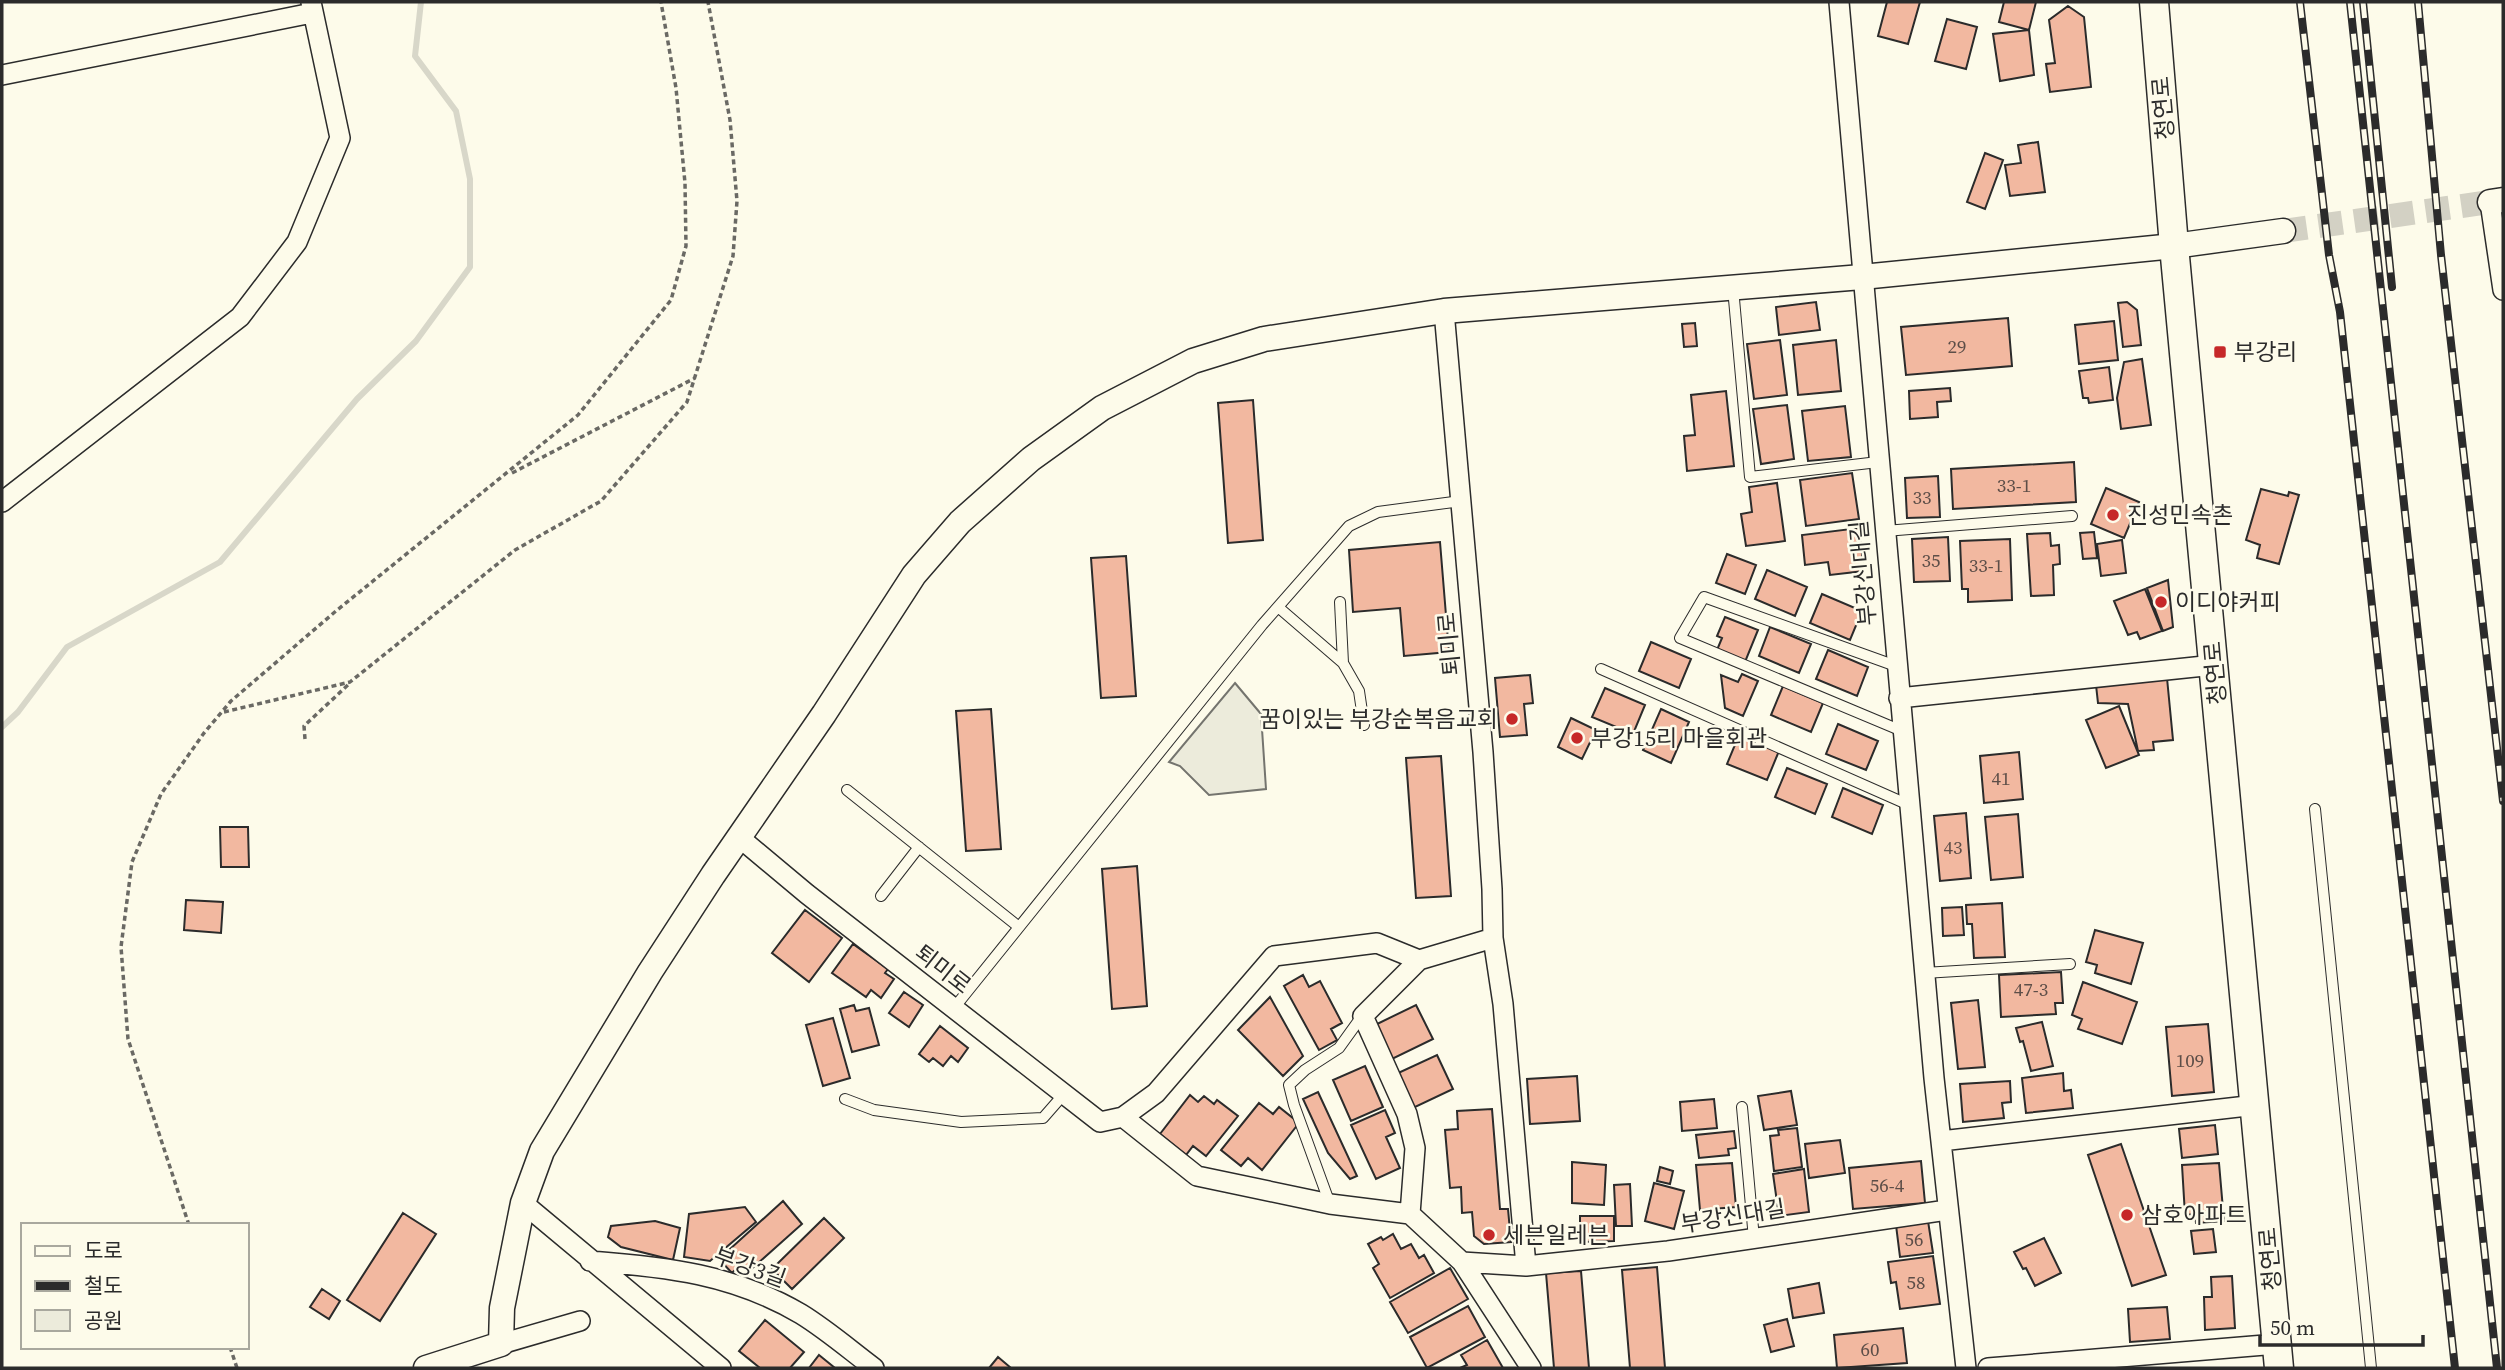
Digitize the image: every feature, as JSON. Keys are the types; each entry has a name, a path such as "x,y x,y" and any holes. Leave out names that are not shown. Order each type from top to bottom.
{"main road":[{"name":"청연로","path":"2154,2 2174,246 2278,1356"}],"street":[{"name":"부강신대길","path":"1839,2 1924,973 1947,1210 1966,1368"},
{"path":"2,75 312,7 340,138 297,242 240,317 2,502"},
{"path":"2497,201 2503,290"},
{"path":"501,1344 502,1308 523,1203 542,1151 650,972 914,575 960,522 1031,459 1101,408 1194,361 1264,339 1444,311 1862,276 2174,246 2283,231"},
{"name":"퇴미로","path":"1444,311 1484,766 1493,938"},
{"path":"1899,698 2214,665"},
{"name":"퇴미로","path":"740,838 807,894 1100,1122 1123,1117"},
{"path":"1410,1214 1415,1148 1407,1114 1363,1016 1419,960 1493,938 1503,1004 1526,1265"},
{"path":"1419,960 1377,943 1274,956 1156,1093 1123,1117 1198,1176 1330,1204 1410,1214 1462,1262 1531,1368"},
{"path":"1941,1140 2256,1105"},
{"path":"523,1203 721,1368"},
{"name":"부강신대길","path":"1462,1262 1526,1265 1690,1248 1947,1210"},
{"name":"부강3길","path":"590,1261 663,1267 718,1278 776,1301 803,1316 874,1368"},
{"path":"426,1368 580,1321"},
{"name":"청연로","path":"1987,1368 2278,1356"}],"lane":[{"path":"1733,287 1750,477 1878,462"},
{"path":"954,1008 1278,607 1349,526 1378,512 1461,501"},
{"path":"1884,531 2072,516"},
{"path":"1896,666 1704,597 1680,638 1902,732"},
{"path":"1340,601 1343,663"},
{"path":"1278,607 1343,663 1359,691 1364,725"},
{"path":"1601,668 1909,805"},
{"path":"847,790 1019,927"},
{"path":"2315,809 2371,1368"},
{"path":"881,895 919,847"},
{"path":"1924,973 2070,964"},
{"path":"1330,1204 1289,1086 1305,1069 1339,1048 1363,1016"},
{"path":"845,1099 874,1110 961,1122 1043,1118 1064,1094"},
{"path":"1742,1107 1754,1238"}],"path":[{"path":"188,1223 128,1039 121,947 132,862 160,794 231,701 336,611 578,415 671,300 685,246 685,183 676,88 661,2"},
{"path":"306,739 304,726 350,682 515,550 601,501 687,402 733,256 737,201 730,120 708,2"},
{"path":"504,477 695,378"},
{"path":"222,712 350,682"},
{"path":"231,1349 237,1368"}],"green space":[{"path":"1235,683 1261,714 1266,789 1209,795 1180,766 1169,762"}],"building":[{"path":"1887,2 1920,2 1908,44 1878,36"},
{"path":"2004,2 2036,2 2029,30 1999,22"},
{"path":"2068,6 2084,17 2091,87 2050,92 2046,64 2055,63 2049,20"},
{"path":"1947,19 1977,27 1966,69 1935,61"},
{"path":"2029,30 2034,75 2000,81 1993,34"},
{"path":"2038,142 2045,192 2010,196 2005,165 2021,163 2018,145"},
{"path":"1985,153 2003,160 1985,209 1967,202"},
{"path":"1816,302 1820,330 1779,335 1776,307"},
{"path":"2127,302 2137,310 2141,345 2123,347 2118,303"},
{"path":"2008,318 2012,366 1906,375 1901,327"},
{"path":"2114,321 2118,360 2079,364 2075,325"},
{"path":"1695,323 1697,346 1684,347 1682,324"},
{"path":"1780,340 1787,395 1754,399 1747,344"},
{"path":"1836,340 1841,391 1798,395 1793,345"},
{"path":"2142,359 2151,425 2121,429 2117,398 2124,362"},
{"path":"2109,367 2113,400 2089,403 2088,398 2083,398 2079,371"},
{"path":"1950,388 1951,401 1937,402 1938,417 1910,419 1909,391"},
{"path":"1726,391 1734,466 1687,471 1684,436 1695,435 1691,395"},
{"path":"1253,400 1263,540 1228,543 1218,403"},
{"path":"1787,405 1794,459 1761,464 1753,409"},
{"path":"1845,406 1851,457 1808,461 1802,411"},
{"path":"2074,462 2076,502 1953,509 1951,469"},
{"path":"1852,473 1859,519 1806,526 1800,480"},
{"path":"1938,476 1940,517 1907,518 1905,478"},
{"path":"1777,483 1785,541 1746,546 1741,514 1752,512 1749,487"},
{"path":"2106,488 2139,502 2124,538 2091,524"},
{"path":"2261,489 2288,496 2289,492 2299,495 2279,564 2257,558 2260,545 2246,540"},
{"path":"1859,528 1864,571 1830,575 1828,562 1805,565 1802,535"},
{"path":"2094,532 2097,558 2083,559 2080,533"},
{"path":"2050,533 2051,546 2059,545 2060,564 2053,565 2054,595 2031,596 2027,534"},
{"path":"1948,537 1950,581 1914,582 1912,539"},
{"path":"2010,539 2012,600 1968,602 1968,589 1962,589 1960,541"},
{"path":"2122,540 2126,573 2101,576 2097,544"},
{"path":"1440,542 1449,652 1404,656 1400,608 1353,612 1349,550"},
{"path":"1727,554 1756,565 1745,594 1716,583"},
{"path":"1126,556 1136,696 1101,698 1091,558"},
{"path":"1767,570 1807,587 1795,616 1755,599"},
{"path":"2168,580 2173,627 2163,631 2147,588"},
{"path":"2145,589 2162,631 2140,639 2137,632 2128,635 2114,601"},
{"path":"1822,594 1862,611 1850,640 1810,623"},
{"path":"1725,617 1758,630 1745,662 1717,650 1722,638 1717,636"},
{"path":"1770,627 1811,644 1799,673 1759,656"},
{"path":"1651,642 1691,659 1679,688 1639,671"},
{"path":"1828,650 1868,667 1857,696 1816,679"},
{"path":"1742,674 1758,681 1743,716 1725,708 1721,675 1738,682"},
{"name":"꿈이있는 부강순복음교회","path":"1530,675 1533,703 1524,704 1527,735 1500,737 1495,678"},
{"path":"2167,678 2173,740 2153,742 2154,750 2138,751 2128,704 2098,703 2096,685"},
{"path":"1783,686 1823,703 1811,732 1771,715"},
{"path":"1605,688 1645,705 1633,734 1592,717"},
{"path":"2119,706 2139,755 2106,768 2086,720"},
{"path":"991,709 1001,849 966,851 956,711"},
{"path":"1661,709 1689,722 1671,763 1643,750"},
{"name":"부강15리 마을회관","path":"1571,718 1596,730 1582,759 1558,747"},
{"path":"1838,724 1878,741 1866,770 1826,754"},
{"path":"1739,735 1779,751 1767,780 1727,764"},
{"path":"2019,752 2023,799 1984,803 1980,756"},
{"path":"1441,756 1451,896 1416,898 1406,758"},
{"path":"1787,768 1827,784 1815,814 1775,797"},
{"path":"1843,788 1883,805 1872,834 1832,817"},
{"path":"1966,813 1971,878 1940,881 1934,816"},
{"path":"2018,814 2023,877 1991,880 1985,817"},
{"path":"220,827 248,827 249,867 221,867"},
{"path":"1137,866 1147,1006 1112,1009 1102,869"},
{"path":"186,900 223,902 221,933 184,930"},
{"path":"2002,903 2005,957 1974,958 1972,924 1967,924 1966,905"},
{"path":"1962,907 1964,935 1943,936 1942,908"},
{"path":"805,910 842,938 809,982 772,953"},
{"path":"2095,930 2143,943 2131,984 2095,973 2097,965 2086,962"},
{"path":"853,944 888,969 885,973 894,979 881,998 871,990 866,997 832,973"},
{"path":"2061,972 2063,1003 2055,1003 2056,1014 2001,1017 1999,975"},
{"path":"1303,975 1309,987 1320,981 1342,1023 1331,1029 1337,1040 1319,1050 1284,986"},
{"path":"2083,982 2137,1002 2122,1044 2078,1029 2082,1019 2072,1015"},
{"path":"904,992 923,1005 909,1027 889,1013"},
{"path":"1270,997 1303,1056 1283,1076 1238,1030"},
{"path":"1978,1000 1985,1067 1958,1069 1951,1003"},
{"path":"854,1005 856,1011 869,1008 879,1045 852,1052 840,1009"},
{"path":"1416,1005 1433,1039 1392,1059 1375,1025"},
{"path":"833,1018 850,1078 823,1086 806,1025"},
{"path":"2042,1022 2053,1066 2031,1071 2023,1041 2020,1042 2016,1028"},
{"path":"2208,1024 2214,1092 2172,1096 2166,1027"},
{"path":"940,1026 968,1048 958,1062 951,1056 943,1066 933,1058 929,1062 919,1054"},
{"path":"1437,1055 1453,1089 1413,1108 1396,1074"},
{"path":"1365,1066 1383,1107 1351,1121 1333,1080"},
{"path":"2063,1073 2064,1091 2071,1090 2073,1108 2026,1113 2022,1078"},
{"path":"1577,1076 1580,1121 1530,1124 1527,1079"},
{"path":"2010,1081 2011,1102 2002,1103 2004,1118 1963,1122 1960,1084"},
{"path":"1791,1091 1797,1125 1764,1130 1758,1096"},
{"path":"1318,1092 1357,1176 1350,1179 1328,1153 1303,1099"},
{"path":"1190,1095 1198,1102 1204,1096 1214,1104 1217,1100 1238,1116 1206,1156 1193,1146 1186,1155 1160,1134"},
{"path":"1714,1099 1717,1128 1682,1131 1680,1102"},
{"path":"1259,1103 1273,1114 1279,1107 1299,1123 1262,1170 1248,1158 1241,1166 1221,1150"},
{"path":"1492,1109 1500,1209 1508,1209 1511,1242 1484,1244 1474,1236 1472,1212 1462,1213 1461,1187 1450,1188 1445,1130 1458,1129 1457,1111"},
{"path":"1385,1110 1395,1133 1386,1137 1400,1168 1376,1179 1351,1125"},
{"path":"2215,1125 2218,1154 2182,1158 2179,1129"},
{"path":"1797,1128 1802,1167 1774,1171 1770,1136 1779,1135 1778,1130"},
{"path":"1734,1131 1736,1148 1728,1149 1729,1155 1699,1158 1696,1135"},
{"path":"1840,1140 1845,1173 1809,1178 1805,1144"},
{"name":"삼호아파트","path":"2121,1144 2166,1275 2132,1286 2088,1155"},
{"path":"1921,1161 1925,1203 1853,1209 1849,1168"},
{"path":"1572,1162 1606,1165 1604,1205 1572,1203"},
{"path":"1732,1163 1736,1207 1700,1210 1696,1165"},
{"path":"2219,1163 2224,1221 2196,1223 2195,1214 2185,1215 2182,1165"},
{"path":"1660,1167 1673,1171 1670,1184 1657,1181"},
{"path":"1804,1169 1809,1212 1779,1216 1773,1174"},
{"path":"1654,1183 1684,1191 1674,1229 1645,1221"},
{"path":"1630,1184 1632,1226 1616,1226 1614,1185"},
{"path":"783,1201 802,1224 748,1272 741,1264 732,1273 719,1259"},
{"path":"745,1207 756,1222 710,1261 684,1257 689,1214"},
{"path":"403,1213 436,1234 380,1321 347,1300"},
{"path":"1580,1216 1614,1216 1614,1241 1580,1242"},
{"path":"824,1218 844,1238 792,1289 772,1269"},
{"path":"655,1221 680,1228 673,1260 621,1247 608,1237 611,1226"},
{"path":"1928,1221 1933,1253 1900,1257 1896,1225"},
{"path":"2213,1229 2216,1252 2194,1254 2191,1231"},
{"path":"1393,1234 1401,1249 1411,1244 1419,1258 1424,1255 1434,1273 1390,1298 1373,1268 1379,1264 1368,1244"},
{"path":"2044,1238 2061,1273 2035,1286 2014,1252"},
{"path":"1933,1256 1940,1304 1900,1309 1896,1282 1891,1283 1888,1262"},
{"path":"1657,1267 1665,1368 1630,1368 1622,1270"},
{"path":"1450,1268 1468,1299 1408,1333 1390,1302"},
{"path":"1581,1271 1589,1368 1554,1368 1546,1273"},
{"path":"2232,1276 2235,1328 2205,1330 2204,1297 2212,1297 2211,1277"},
{"path":"1819,1283 1824,1313 1793,1318 1788,1289"},
{"path":"322,1289 340,1301 329,1319 310,1307"},
{"path":"1468,1306 1485,1337 1427,1368 1410,1337"},
{"path":"2167,1307 2170,1339 2130,1342 2128,1309"},
{"path":"1787,1319 1794,1346 1771,1352 1764,1325"},
{"path":"765,1320 804,1352 790,1368 760,1368 739,1351"},
{"path":"1903,1328 1907,1363 1837,1368 1834,1335"},
{"path":"1487,1340 1503,1368 1460,1368 1467,1365 1461,1355"},
{"path":"819,1355 835,1368 809,1368"},
{"path":"998,1357 1011,1368 989,1368"}],"waterway":[{"path":"2,727 18,712 67,647 220,562 357,399 416,341 470,267 470,179 456,111 415,56 421,2"}],"tunnel":[{"path":"2283,231 2490,202"}],"railway":[{"path":"2300,2 2329,255 2340,312 2455,1368"},
{"path":"2350,2 2497,1368"},
{"path":"2363,2 2392,287"},
{"path":"2418,2 2441,255 2503,801"}],"place":[{"name":"부강리","path":"2220,352"},
{"name":"진성민속촌","path":"2113,515"},
{"name":"이디야커피","path":"2161,602"},
{"name":"꿈이있는 부강순복음교회","path":"1512,719"},
{"name":"부강15리 마을회관","path":"1577,738"},
{"name":"삼호아파트","path":"2127,1215"},
{"name":"세븐일레븐","path":"1489,1235"}]}
